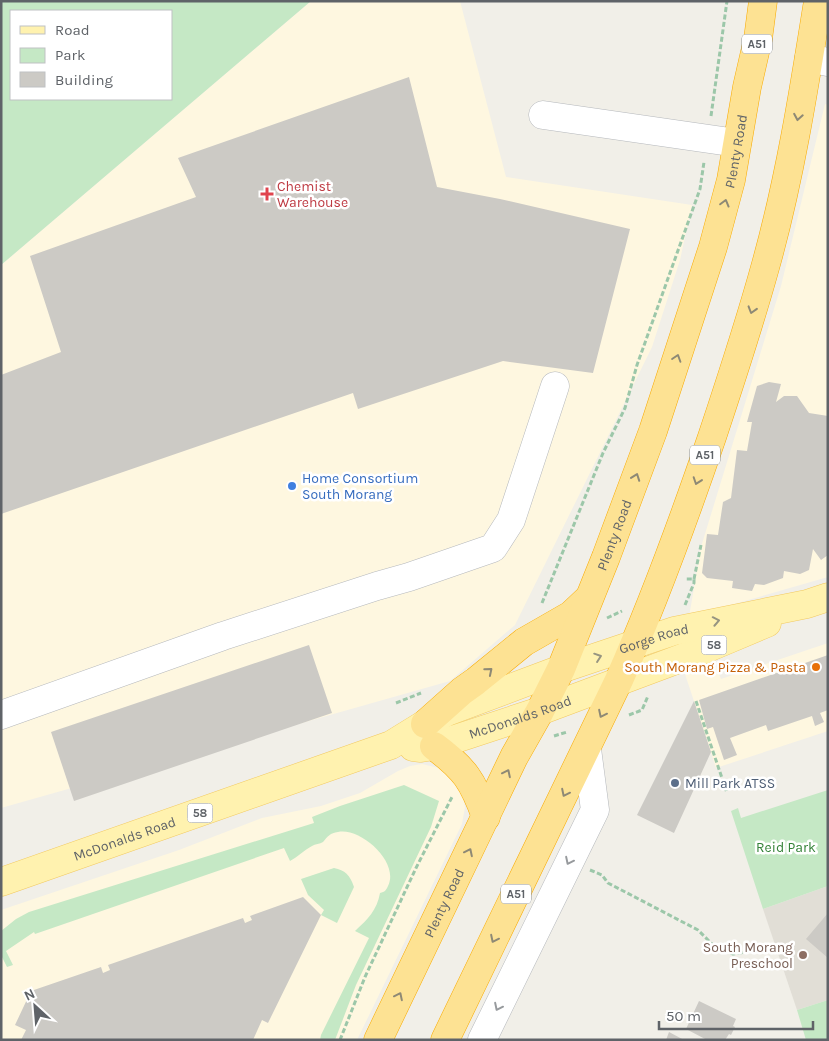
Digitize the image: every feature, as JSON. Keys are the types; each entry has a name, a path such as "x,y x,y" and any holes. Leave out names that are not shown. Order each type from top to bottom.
{"highway":[{"name":"Plenty Road","path":"378,1040 514,757 561,669 606,557 662,405 713,247 731,180 747,87 758,39 763,1"},
{"name":"A51","path":"445,1040 619,680 635,644 698,479 731,380 766,264 794,142 818,60 818,1"},
{"path":"486,817 468,776 430,735 462,691 524,642 571,615 588,599"}],"main road":[{"name":"Gorge Road","path":"561,669 696,626 817,600"},
{"name":"Gorge Road","path":"619,680 728,640 817,600"},
{"name":"McDonalds Road","path":"1,882 391,745 421,748 447,712 561,669"},
{"name":"McDonalds Road","path":"430,735 540,711 619,680"}],"street":[{"path":"543,115 738,143"},
{"path":"1,715 223,636 432,570 493,548 511,520 555,386"},
{"path":"482,1040 595,810 587,749"}],"path":[{"path":"539,610 603,453 625,408 636,365 700,188 727,1"},
{"path":"696,701 727,793"},
{"path":"340,1040 365,977 448,802"},
{"path":"587,869 602,876 608,883 698,930 715,947 733,954 745,952"}],"shaded area":[{"name":"Home Consortium South Morang","path":"311,1 460,1 506,177 692,205 680,260 652,347 515,625 450,681 1,808 1,265"},
{"path":"825,104 828,105 828,577 689,617 701,547 781,286"},
{"path":"828,643 828,731 716,768 683,668 712,657 721,679"},
{"path":"422,764 443,769 462,793 465,807 462,824 357,1040 1,1040 1,910 179,850 262,818 321,806 360,793 398,771"},
{"name":"South Morang Preschool","path":"828,886 828,1000 797,1010 763,909"}],"green space":[{"path":"1,1 311,1 1,265"},
{"path":"404,785 439,801 431,827 356,985 335,1040 320,1040 369,938 355,931 374,909 380,893 385,891 388,886 390,877 388,867 376,848 357,835 347,832 331,834 323,842 313,845 290,861 284,848 35,934 34,932 6,951 13,965 7,967 1,955 1,931 16,919 29,912 314,823 312,817"},
{"name":"Reid Park","path":"828,790 828,886 763,909 731,811 738,808 741,818"},
{"path":"334,868 347,874 354,887 337,923 321,915 324,910 308,895 301,879"},
{"path":"828,1000 828,1040 806,1040 797,1010"}],"building":[{"path":"409,77 437,187 500,199 630,229 593,373 503,361 358,409 353,393 1,514 1,375 61,352 30,256 196,197 178,158"},
{"path":"769,382 781,384 776,402 784,396 797,396 809,413 828,416 828,555 821,560 813,549 809,570 800,574 784,571 783,578 764,585 755,584 752,591 732,588 733,581 707,578 702,573 707,534 718,535 723,502 731,498 737,450 747,451 752,422 747,422 757,386"},
{"path":"309,645 332,713 74,801 51,732"},
{"path":"828,655 828,710 820,713 824,722 815,726 812,716 768,731 766,725 730,738 737,755 724,760 713,727 707,729 699,700"},
{"name":"Mill Park ATSS","path":"694,701 711,752 674,833 637,815"},
{"path":"303,897 321,915 268,1023 262,1020 253,1040 21,1040 26,1030 15,1025 31,991 101,967 103,973 110,970 108,965 243,918 245,923 252,920 250,916"},
{"name":"South Morang Preschool","path":"828,913 828,958 806,939"},
{"path":"699,1001 736,1019 731,1035 729,1034 725,1040 707,1040 686,1029"},
{"path":"669,1032 684,1040 666,1040"}],"place":[{"name":"Chemist Warehouse","path":"267,194"},
{"name":"Home Consortium South Morang","path":"292,486"},
{"name":"South Morang Pizza & Pasta","path":"816,667"},
{"name":"Mill Park ATSS","path":"675,783"},
{"name":"South Morang Preschool","path":"803,955"}]}
